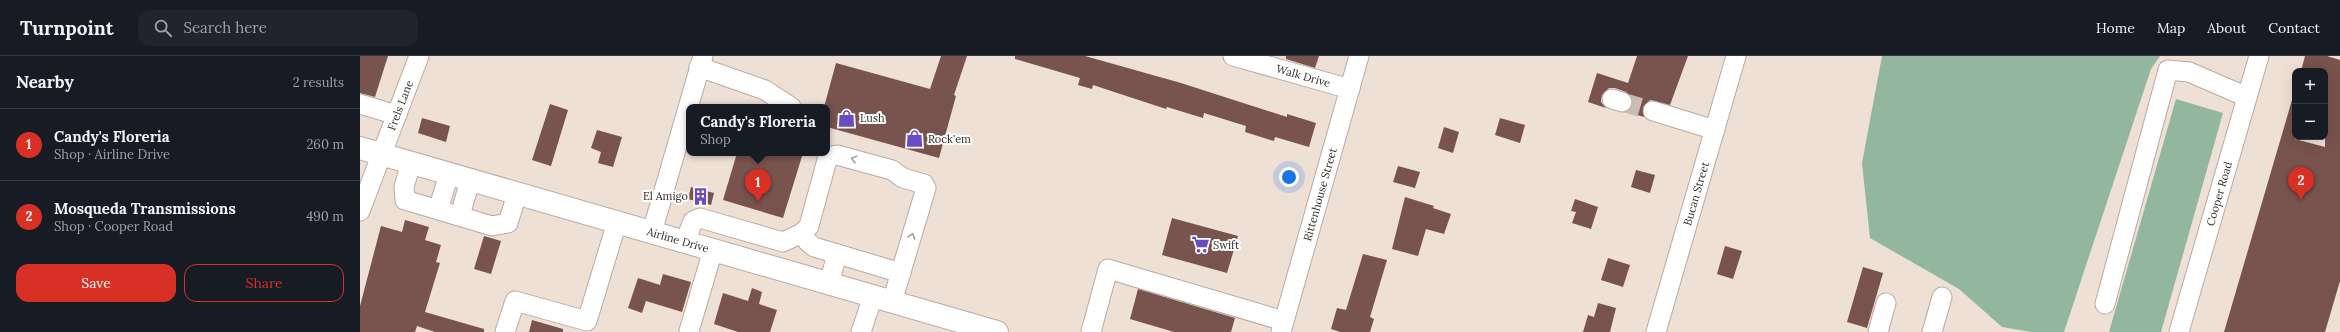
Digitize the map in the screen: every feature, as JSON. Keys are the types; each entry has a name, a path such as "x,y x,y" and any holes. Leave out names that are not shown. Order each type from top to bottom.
{"main road":[{"name":"Airline Drive","path":"370,151 997,332"}],"street":[{"name":"Frels Lane","path":"360,211 370,151 396,115 419,56"},
{"name":"Walk Drive","path":"1233,56 1350,89"},
{"name":"Rittenhouse Street","path":"1282,327 1359,56"},
{"name":"Bucan Street","path":"1656,332 1736,56"},
{"name":"Cooper Road","path":"2179,332 2259,56"},
{"path":"689,104 701,62 765,90 786,104"},
{"path":"2105,304 2168,70 2189,72 2247,96"},
{"path":"360,104 396,115"},
{"path":"1653,111 1715,130"},
{"path":"652,232 686,114"},
{"path":"685,242 693,221 700,218 783,242 802,233 809,226 827,156 838,155 892,170 902,178 924,184 926,188 901,273 861,332"},
{"path":"411,163 404,187 405,200 492,226 508,223 517,194"},
{"path":"438,210 449,174"},
{"path":"460,216 470,180"},
{"path":"505,332 515,301 587,321 617,222"},
{"path":"689,331 722,253 739,229"},
{"path":"802,233 808,242 814,247 901,273"},
{"path":"769,266 776,240"},
{"path":"829,284 837,254"},
{"path":"1091,332 1108,269 1282,327"},
{"path":"1932,332 1942,297"},
{"path":"1878,332 1886,304"}],"green space":[{"path":"1882,56 2160,56 2151,69 2064,332 2031,332 2002,327 1959,289 1870,238 1862,163"},
{"path":"2176,99 2223,113 2161,332 2109,332"}],"building":[{"path":"360,56 388,56 375,97 360,93"},
{"path":"941,56 967,56 954,95 956,96 939,158 830,128 830,104 825,104 836,63 930,89"},
{"path":"1015,56 1085,56 1181,83 1287,117 1287,114 1316,123 1309,147 1275,137 1274,141 1245,132 1246,126 1204,113 1203,118 1167,107 1166,109 1093,85 1092,89 1078,85 1080,78 1015,59"},
{"path":"1286,56 1319,56 1315,68 1286,59"},
{"path":"1637,56 1688,56 1670,105 1650,100 1643,107 1644,117 1627,112 1632,106 1633,99 1626,92 1615,88 1609,88 1602,95 1601,102 1606,108 1588,102 1597,73 1628,83"},
{"path":"2305,56 2327,56 2340,60 2340,281 2325,332 2224,332 2292,100 2292,140 2299,140 2325,147 2325,140 2328,140 2328,68 2302,68"},
{"path":"550,104 568,110 551,166 532,160"},
{"path":"422,118 450,126 446,142 418,133"},
{"path":"1500,118 1525,125 1520,143 1495,135"},
{"path":"1444,127 1459,132 1453,153 1438,148"},
{"path":"597,130 622,137 613,167 598,163 601,152 591,148"},
{"path":"736,156 802,156 783,218 723,200"},
{"path":"1398,166 1420,172 1415,188 1393,182"},
{"path":"1636,170 1655,175 1650,193 1631,187"},
{"name":"El Amigo","path":"691,187 714,193 711,205 688,199"},
{"path":"1405,197 1434,206 1433,208 1451,214 1444,234 1426,229 1418,256 1392,249"},
{"path":"1575,199 1598,207 1591,229 1572,223 1576,212 1571,211"},
{"name":"Swift","path":"1172,218 1238,236 1227,273 1162,255"},
{"path":"405,220 429,227 425,240 441,245 436,262 440,263 425,312 484,329 484,332 435,332 417,326 415,332 360,332 360,306 381,226 402,232"},
{"path":"484,236 501,241 491,274 474,269"},
{"path":"1725,246 1742,251 1733,279 1717,274"},
{"path":"1363,254 1387,260 1370,317 1374,319 1370,332 1340,332 1331,329 1337,308 1346,310"},
{"path":"1608,258 1630,265 1623,287 1601,280"},
{"path":"1863,267 1883,273 1867,328 1847,322"},
{"path":"663,274 691,282 682,312 646,301 642,313 628,308 638,278 660,285"},
{"path":"752,288 762,292 759,304 777,310 770,332 738,332 714,324 723,293 748,301"},
{"path":"1138,289 1235,318 1231,332 1174,332 1130,319"},
{"path":"1598,303 1616,308 1610,332 1583,332 1588,315 1594,317"},
{"path":"532,320 563,329 563,332 529,332"}],"tunnel":[{"path":"1622,102 1653,111"}],"place":[{"name":"Lush","path":"847,118"},
{"name":"Rock'em","path":"915,139"},
{"name":"El Amigo","path":"701,196"},
{"name":"Mosqueda Transmissions","path":"2301,200"},
{"name":"Candy's Floreria","path":"758,202"},
{"name":"Swift","path":"1200,245"}]}
